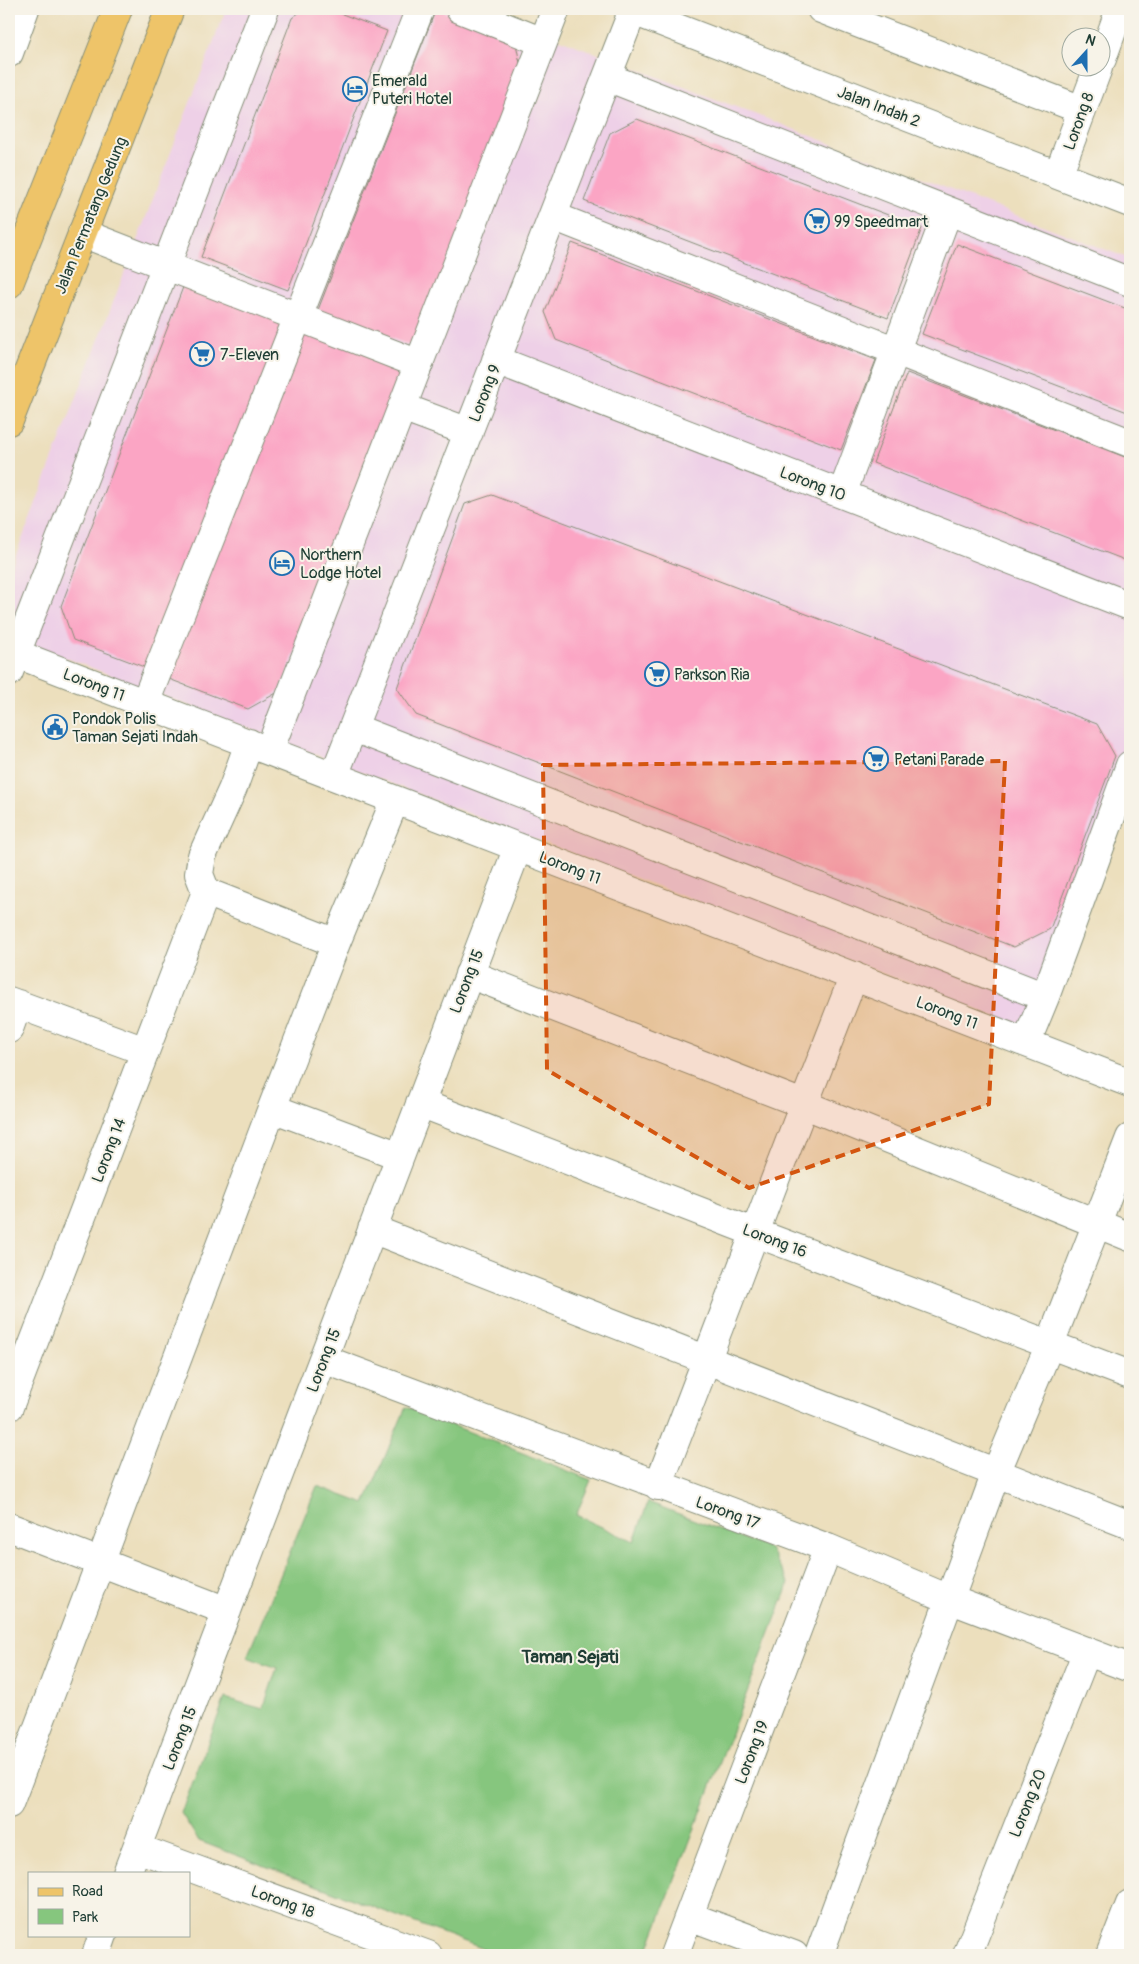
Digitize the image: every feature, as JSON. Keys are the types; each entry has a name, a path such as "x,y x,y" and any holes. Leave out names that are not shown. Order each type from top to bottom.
{"main road":[{"path":"9,284 118,9"},
{"name":"Jalan Permatang Gedung","path":"9,421 170,9"}],"street":[{"path":"9,53 25,9"},
{"path":"11,659 265,9"},
{"path":"145,704 420,9"},
{"path":"460,9 543,42"},
{"path":"336,944 206,892 199,874 202,856 233,788 259,747 402,406 556,9"},
{"path":"821,9 1082,110"},
{"path":"1112,31 1120,9"},
{"name":"Lorong 9","path":"334,776 607,77 631,10"},
{"name":"Jalan Indah 2","path":"631,10 1130,203"},
{"path":"607,77 1130,282"},
{"name":"Lorong 8","path":"1058,176 1094,78"},
{"path":"842,494 948,211"},
{"path":"553,216 1130,443"},
{"path":"82,233 166,264 419,364"},
{"name":"Lorong 10","path":"496,360 1130,606"},
{"path":"402,406 469,432"},
{"name":"Lorong 11","path":"11,659 145,704 259,747 1130,1083"},
{"path":"354,728 1045,997"},
{"path":"1026,1043 1045,997 1130,765"},
{"path":"9,1804 272,1108 395,800"},
{"name":"Lorong 15","path":"128,1872 518,846"},
{"name":"Lorong 14","path":"9,1407 206,892"},
{"path":"469,974 803,1104 1130,1237"},
{"path":"658,1486 756,1233 803,1104 854,976"},
{"path":"9,1029 14,1002 145,1051"},
{"name":"Lorong 16","path":"420,1103 1130,1375"},
{"path":"272,1108 400,1156"},
{"path":"819,1955 996,1473 1050,1344 1130,1138"},
{"path":"372,1229 1130,1525"},
{"name":"Lorong 17","path":"323,1358 658,1486 828,1548 949,1599 1130,1668"},
{"path":"9,1527 227,1611"},
{"name":"Lorong 19","path":"674,1955 828,1548"},
{"name":"Lorong 20","path":"967,1955 1087,1651"},
{"name":"Lorong 18","path":"137,1848 428,1955"},
{"path":"1110,1955 1130,1904"},
{"path":"689,1916 794,1955"},
{"path":"96,1955 104,1936"}],"highlighted area":[{"path":"1005,761 989,1104 749,1188 547,1070 543,765"}],"shaded area":[{"path":"226,9 482,9 1130,259 1130,784 1035,1032 9,636 9,573"}],"green space":[{"path":"406,1407 591,1480 576,1515 634,1542 648,1502 770,1549 789,1583 646,1955 500,1955 199,1841 181,1813 225,1698 263,1709 277,1668 247,1657 317,1486 365,1504"}],"building":[{"path":"304,9 329,9 387,31 288,290 201,257 292,18"},
{"path":"436,9 515,39 522,73 414,347 318,310"},
{"path":"637,119 922,228 888,318 584,201 610,133"},
{"path":"572,243 876,360 841,450 556,340 545,312"},
{"path":"957,244 1130,310 1130,413 922,334"},
{"path":"185,282 286,320 152,670 73,640 61,606"},
{"path":"303,328 403,366 280,691 248,709 169,679"},
{"path":"907,373 1130,459 1130,562 873,463"},
{"path":"492,495 1097,724 1115,756 1050,929 1014,947 416,715 397,688 465,504"}],"place":[{"name":"Emerald Puteri Hotel","path":"355,89"},
{"name":"99 Speedmart","path":"817,221"},
{"name":"7-Eleven","path":"202,354"},
{"name":"Northern Lodge Hotel","path":"282,563"},
{"name":"Parkson Ria","path":"657,674"},
{"name":"Pondok Polis Taman Sejati Indah","path":"55,727"},
{"name":"Petani Parade","path":"876,759"}],"district":[{"name":"Taman Sejati","path":"570,1657"}]}
